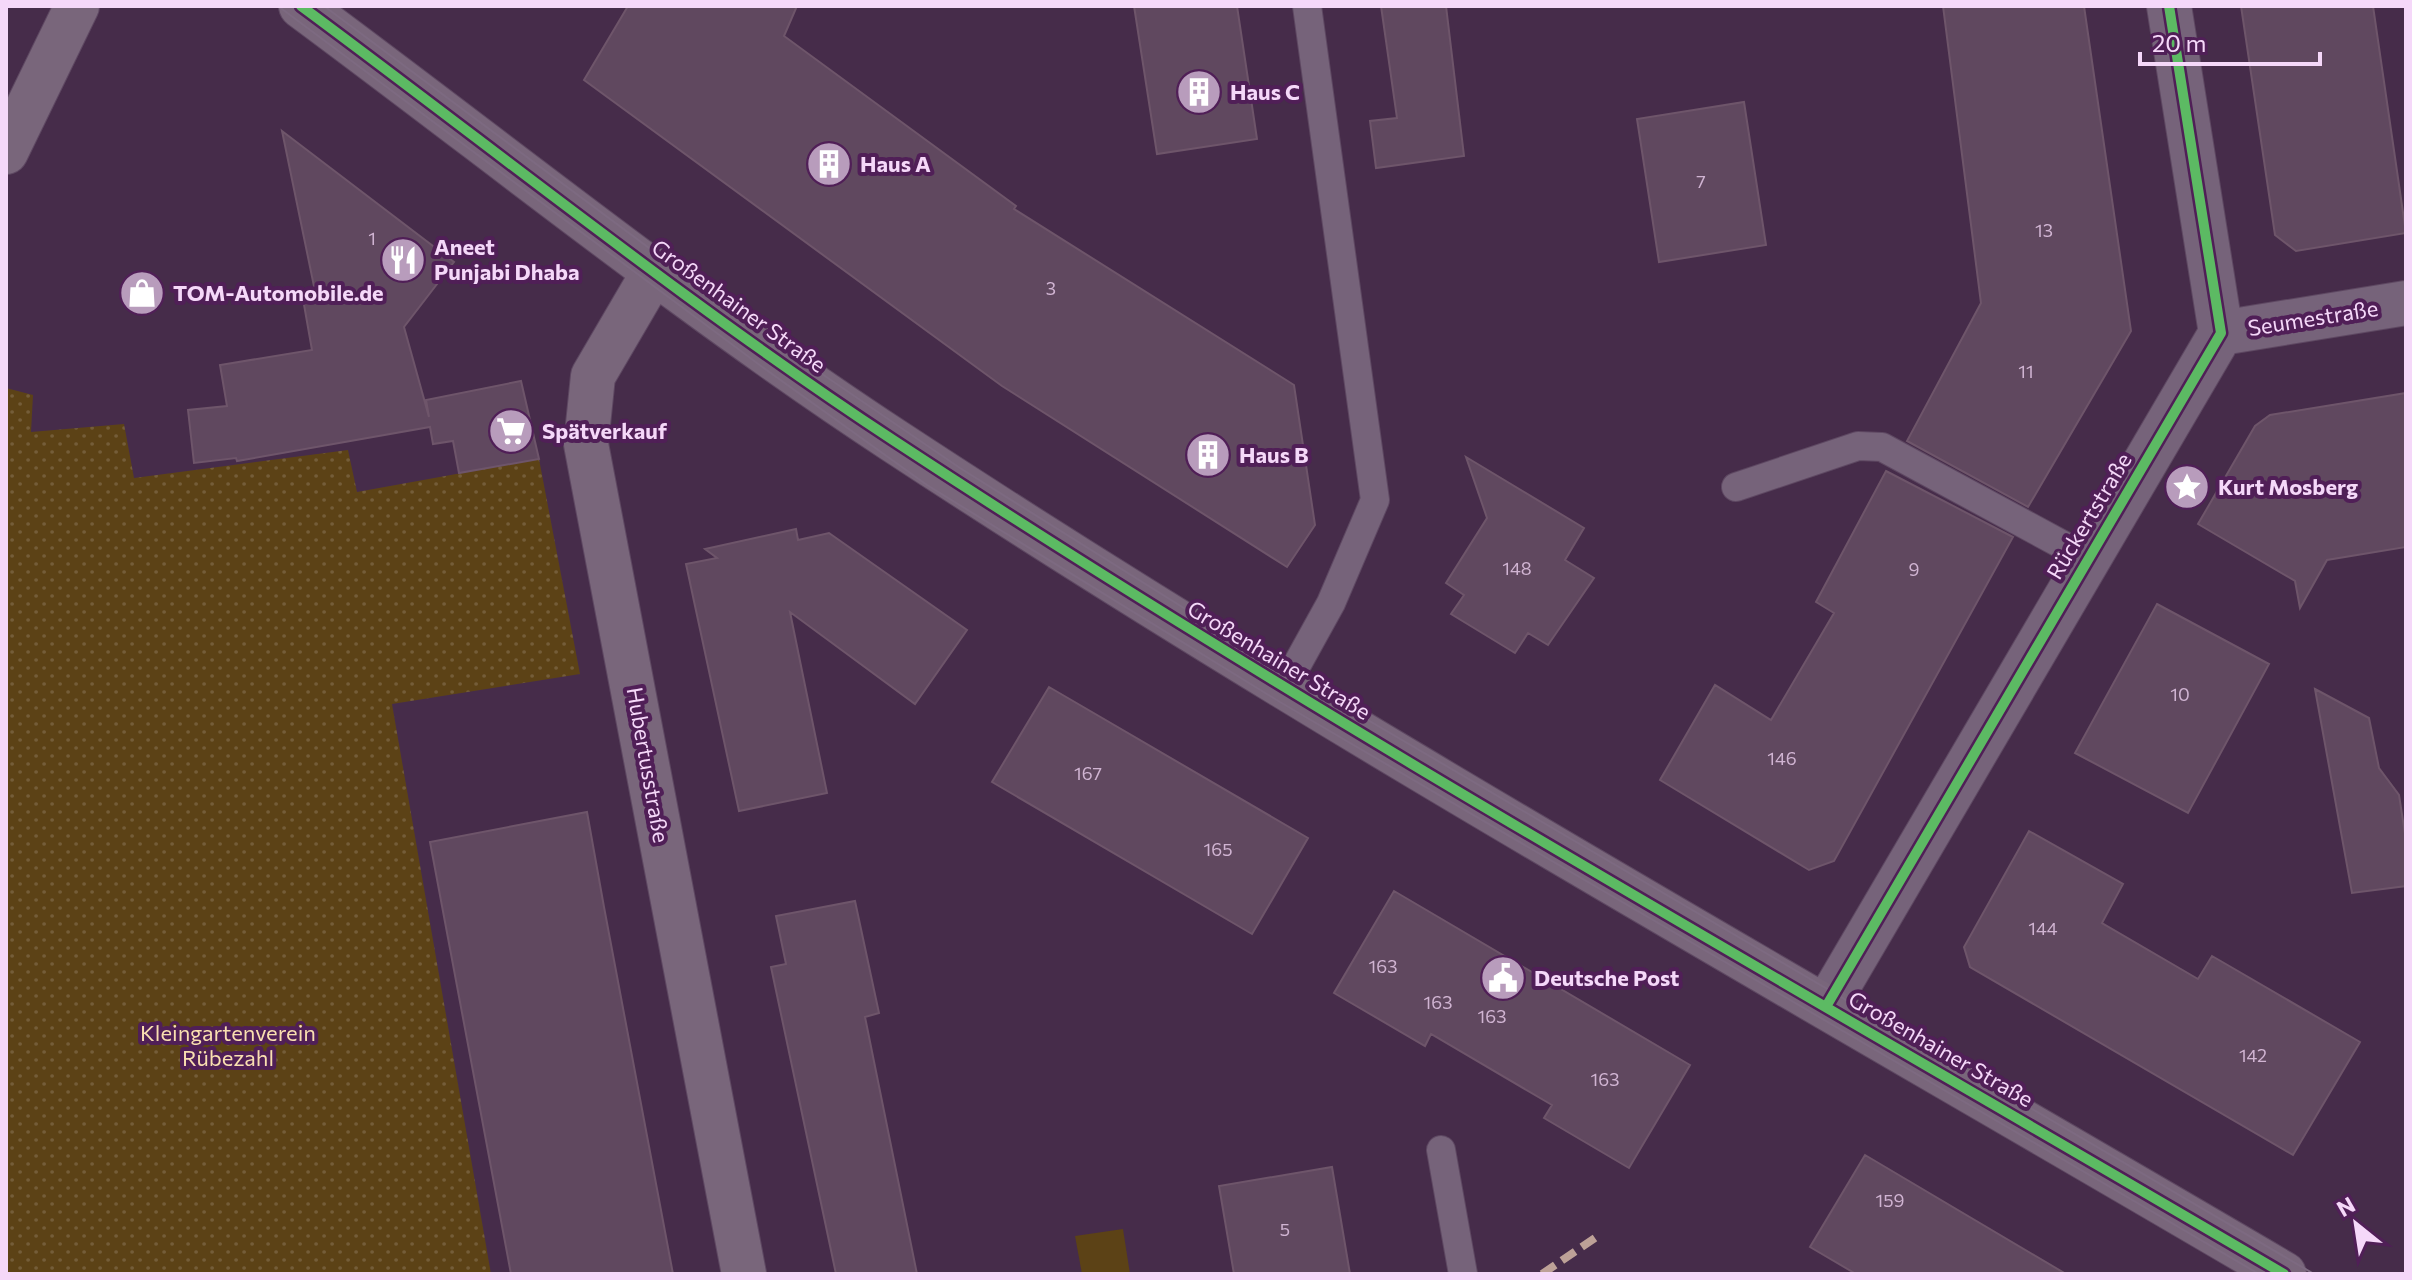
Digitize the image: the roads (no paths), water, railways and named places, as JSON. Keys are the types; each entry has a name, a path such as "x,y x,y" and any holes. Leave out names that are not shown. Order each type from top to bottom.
{"main road":[{"path":"6,152 77,6"},
{"name":"Großenhainer Straße","path":"301,6 769,356 887,436 1284,688 2284,1274"},
{"name":"Hubertusstraße","path":"655,270 593,376 586,444 744,1274"}],"street":[{"path":"2169,6 2221,333"},
{"name":"Seumestraße","path":"2221,333 2406,303"},
{"name":"Rückertstraße","path":"1827,1005 2221,333"}],"lane":[{"path":"1284,688 1331,603 1375,500 1307,6"},
{"path":"1736,487 1858,446 1882,447 2087,558"},
{"path":"1441,1150 1463,1274"}],"tram line":[{"path":"278,6 761,366 927,485 1280,702 2259,1274"},
{"path":"324,6 778,344 960,468 1291,675 2314,1274"}],"place":[{"name":"Haus C","path":"1199,92"},
{"name":"Haus A","path":"829,164"},
{"name":"Aneet Punjabi Dhaba","path":"403,260"},
{"name":"TOM-Automobile.de","path":"142,293"},
{"name":"Spätverkauf","path":"511,431"},
{"name":"Haus B","path":"1208,455"},
{"name":"Kurt Mosberg","path":"2187,487"},
{"name":"Deutsche Post","path":"1503,978"}],"park label":[{"name":"Kleingartenverein Rübezahl","path":"228,1046"}]}
